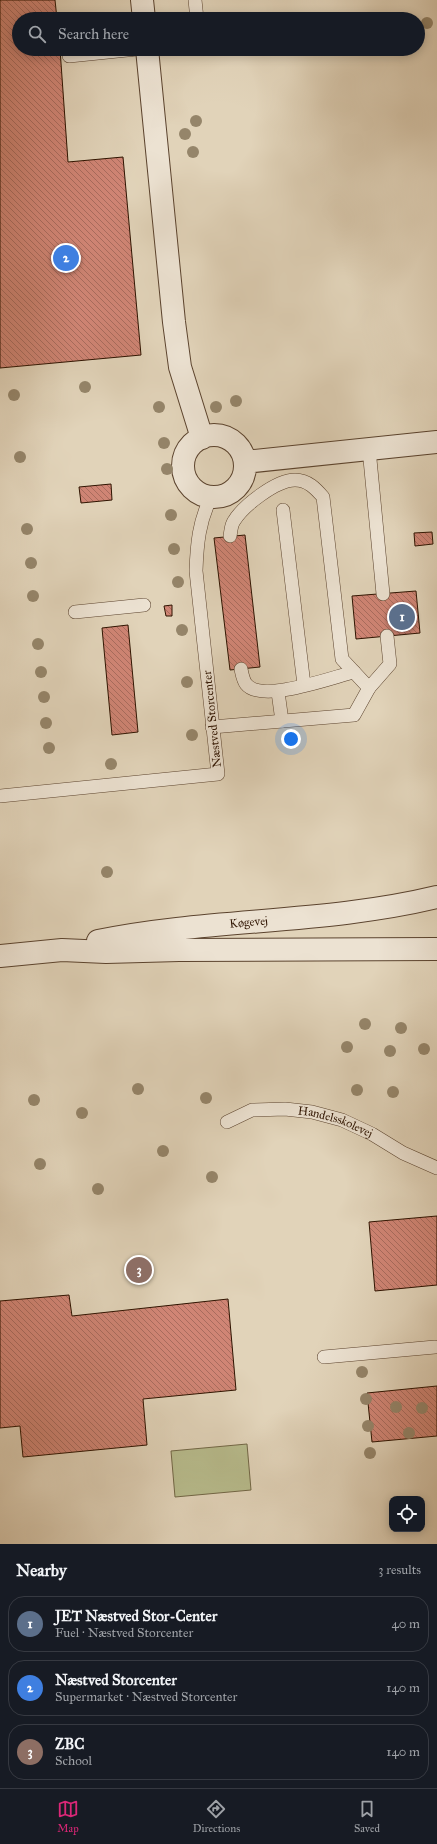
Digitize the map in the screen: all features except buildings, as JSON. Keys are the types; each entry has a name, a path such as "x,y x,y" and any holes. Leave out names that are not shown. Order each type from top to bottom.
{"street":[{"path":"142,0 143,12"},
{"path":"148,56 174,322 180,367 202,438"},
{"path":"211,435 230,439 243,453 245,462 245,472 242,480 229,494 220,496 211,497 201,494 193,488 187,480 184,471 184,460 187,451 202,438 211,435"},
{"path":"245,462 437,442"},
{"name":"Køgevej","path":"62,950 99,941 158,930 351,912 408,904 437,897"},
{"name":"Køgevej","path":"0,956 62,950 106,952 179,950 437,949"}],"lane":[{"path":"195,0 196,12"},
{"path":"369,449 383,594"},
{"path":"230,536 233,523 242,510 262,494 279,485 294,480 308,483 316,489 323,498 342,659 369,688"},
{"name":"Næstved Storcenter","path":"0,796 218,774 196,571 197,544 202,518 211,497"},
{"path":"283,510 304,685"},
{"path":"75,612 144,605"},
{"path":"212,727 354,715 369,688 390,664 387,636"},
{"path":"241,669 246,684 250,688 256,691 278,692 354,672"},
{"path":"278,692 282,721"},
{"name":"Handelsskolevej","path":"227,1122 252,1110 285,1109 312,1112 342,1120 372,1134 403,1153 437,1168"},
{"path":"324,1357 435,1347"}],"green space":[{"path":"247,1444 251,1490 175,1497 171,1451"}],"place":[{"name":"Næstved Storcenter","path":"66,258"},
{"name":"JET Næstved Stor-Center","path":"402,617"},
{"name":"ZBC","path":"139,1270"}]}
